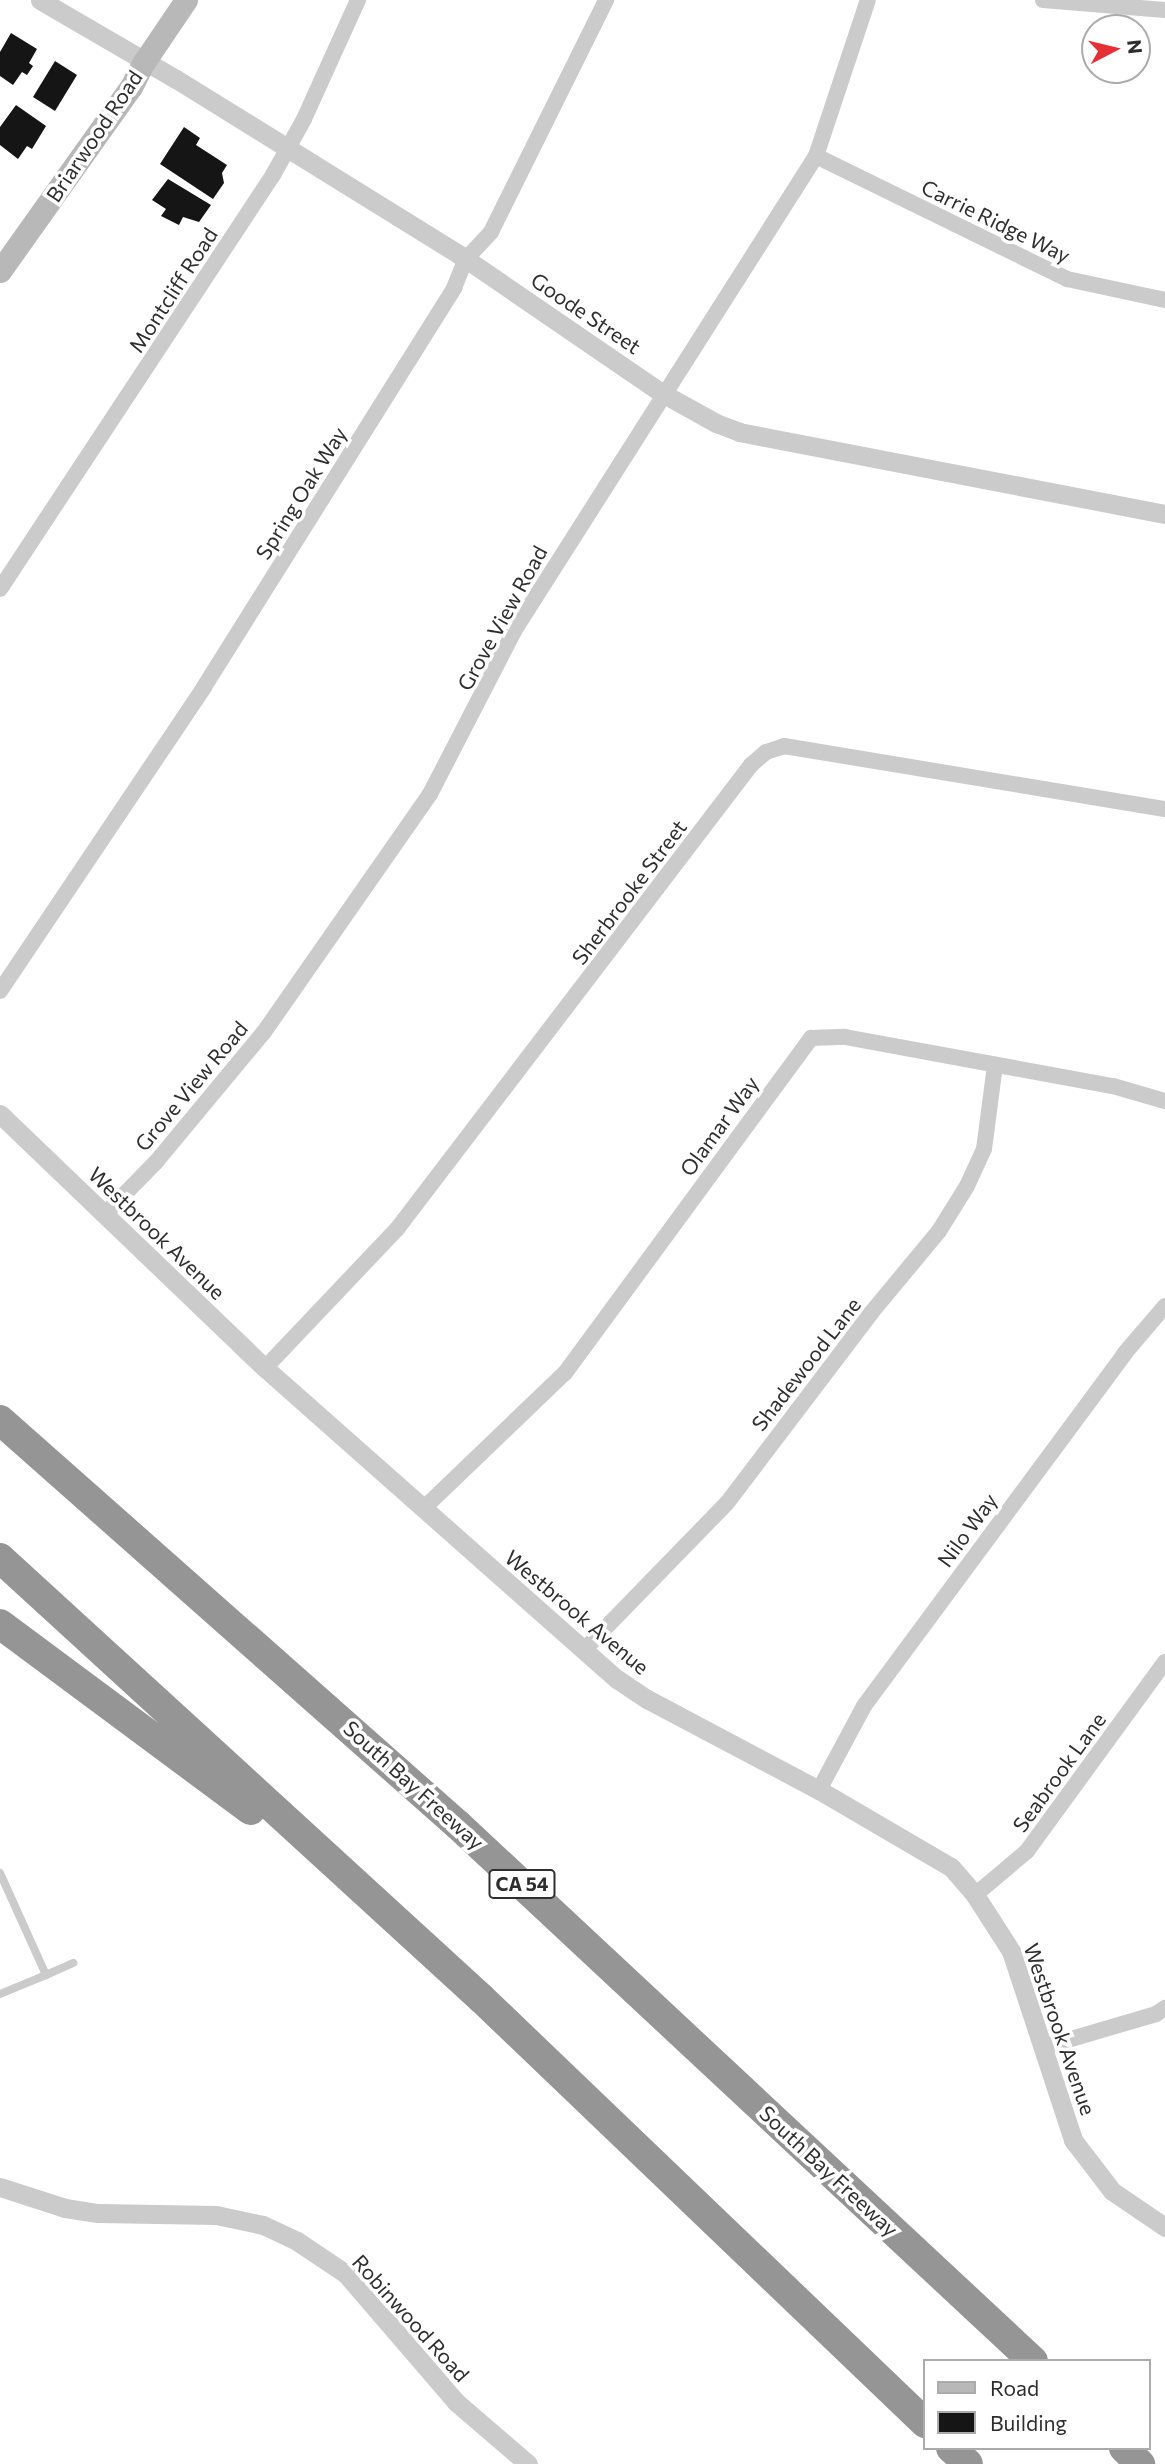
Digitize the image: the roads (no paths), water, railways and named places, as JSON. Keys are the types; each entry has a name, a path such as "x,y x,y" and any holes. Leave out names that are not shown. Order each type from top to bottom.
{"highway":[{"name":"South Bay Freeway","path":"0,1420 448,1815 1031,2359"},
{"path":"0,1558 383,1909 923,2421"},
{"path":"0,1624 383,1909"},
{"path":"953,2450 968,2464"},
{"path":"1126,2450 1140,2464"}],"main road":[{"name":"Briarwood Road","path":"0,271 131,87 144,62 186,0"}],"street":[{"name":"Goode Street","path":"40,0 466,259 663,393 716,423 739,432 1165,514"},
{"name":"Montcliff Road","path":"0,589 245,218 304,120 358,0"},
{"name":"Spring Oak Way","path":"0,991 217,667 454,289 466,259 491,232 606,0"},
{"name":"Grove View Road","path":"104,1215 156,1162 264,1032 430,794 514,631 816,156 868,0"},
{"path":"1043,0 1165,10"},
{"name":"Carrie Ridge Way","path":"816,156 1067,279 1165,300"},
{"name":"Sherbrooke Street","path":"265,1367 397,1229 751,765 766,752 784,746 1165,809"},
{"name":"Olamar Way","path":"424,1508 565,1373 811,1038 845,1037 1113,1086 1165,1101"},
{"name":"Shadewood Lane","path":"583,1651 727,1503 872,1313 939,1231 967,1186 984,1149 995,1065"},
{"name":"Westbrook Avenue","path":"0,1114 265,1367 583,1651 647,1699 819,1790 951,1867 975,1895 1011,1951 1073,2140 1084,2159 1129,2206 1165,2227"},
{"name":"Nilo Way","path":"819,1790 863,1706 1124,1353 1165,1306"},
{"name":"Seabrook Lane","path":"975,1895 1027,1850 1165,1662"},
{"path":"1044,2047 1156,2014 1165,2008"},
{"name":"Robinwood Road","path":"1,2191 65,2208 99,2213 216,2215 263,2225 297,2241 346,2274 456,2402 528,2464"}],"lane":[{"path":"0,1873 46,1975"},
{"path":"0,1994 73,1963"}]}
